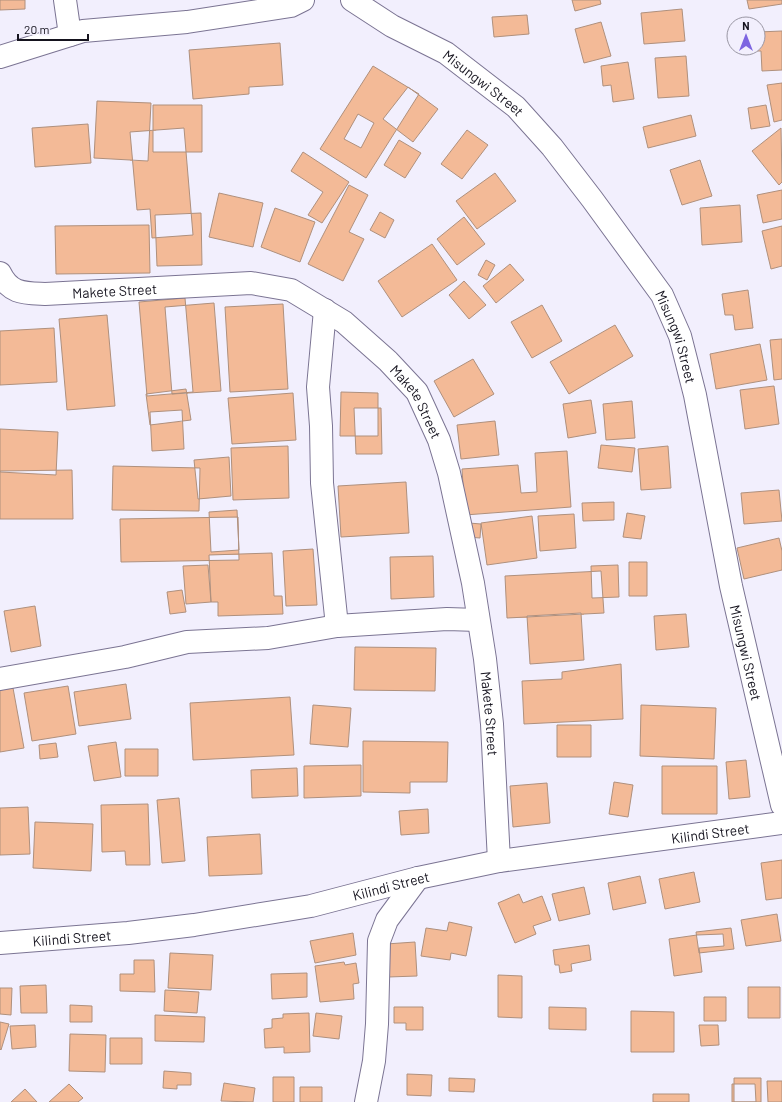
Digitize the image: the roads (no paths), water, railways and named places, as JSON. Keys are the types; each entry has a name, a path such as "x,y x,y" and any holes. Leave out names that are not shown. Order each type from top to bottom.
{"street":[{"path":"65,0 70,35"},
{"path":"0,57 83,31 187,22 291,6 303,0"},
{"name":"Misungwi Street","path":"352,0 392,26 446,53 516,106 552,147 662,295 680,336 696,395 731,586 782,805"},
{"name":"Makete Street","path":"0,275 17,292 45,294 252,283 291,290 344,322 388,360 417,392 439,440 449,473 472,583 492,724 499,861"},
{"path":"325,310 318,387 321,426 322,483 338,626"},
{"path":"0,679 124,657 187,642 268,638 338,626 433,620 478,620"},
{"name":"Kilindi Street","path":"0,943 128,933 194,925 311,906 418,878 499,861 782,823"},
{"path":"366,1102 374,1061 377,1024 379,941 387,920 418,878"}]}
